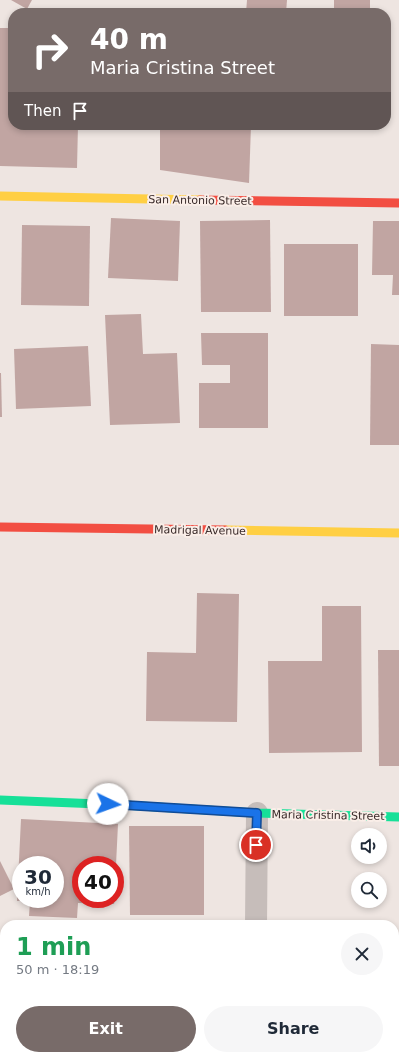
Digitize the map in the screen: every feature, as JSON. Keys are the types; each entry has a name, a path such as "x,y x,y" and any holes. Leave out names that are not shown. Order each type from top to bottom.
{"street":[{"name":"San Antonio Street","path":"0,196 399,203"},
{"name":"Madrigal Avenue","path":"0,527 399,533"},
{"name":"Maria Cristina Street","path":"0,800 124,805 257,813 399,817"},
{"name":"Maria Cristina Street","path":"256,920 257,813"}],"building":[{"path":"11,0 32,0 28,8"},
{"path":"247,0 287,0 286,8 246,8"},
{"path":"334,0 370,0 370,8 334,8"},
{"path":"0,28 8,28 8,130 78,130 77,168 0,166"},
{"path":"160,130 251,130 249,183 160,170"},
{"path":"111,218 180,221 178,281 108,278"},
{"path":"270,220 271,312 201,312 200,221"},
{"path":"373,221 399,221 399,295 392,295 393,275 372,275"},
{"path":"22,225 90,226 89,306 21,305"},
{"path":"284,244 358,244 358,316 284,316"},
{"path":"141,314 143,354 177,353 180,423 110,425 105,315"},
{"path":"201,333 268,333 268,428 199,428 199,383 230,383 230,365 202,365"},
{"path":"371,344 399,345 399,445 370,445"},
{"path":"88,346 91,406 16,409 14,349"},
{"path":"1,373 2,417 0,417"},
{"path":"197,593 239,594 237,722 146,721 147,652 196,653"},
{"path":"322,606 361,606 362,752 269,753 268,661 322,661"},
{"path":"378,650 399,650 399,766 379,766"},
{"path":"21,819 118,824 116,856 72,856 72,908 78,908 77,918 29,916 30,908 64,908 64,856 19,856"},
{"path":"129,826 204,826 204,915 130,915"},
{"path":"0,861 12,885 12,890 0,896"}],"traffic: fast":[{"path":"0,800 124,805 257,813 399,817"}],"traffic: slow":[{"path":"0,196 200,200"},
{"path":"225,530 399,533"}],"traffic: jam":[{"path":"200,200 399,203"},
{"path":"0,527 225,530"}],"route":[{"path":"108,804 257,813 256,845"}]}
